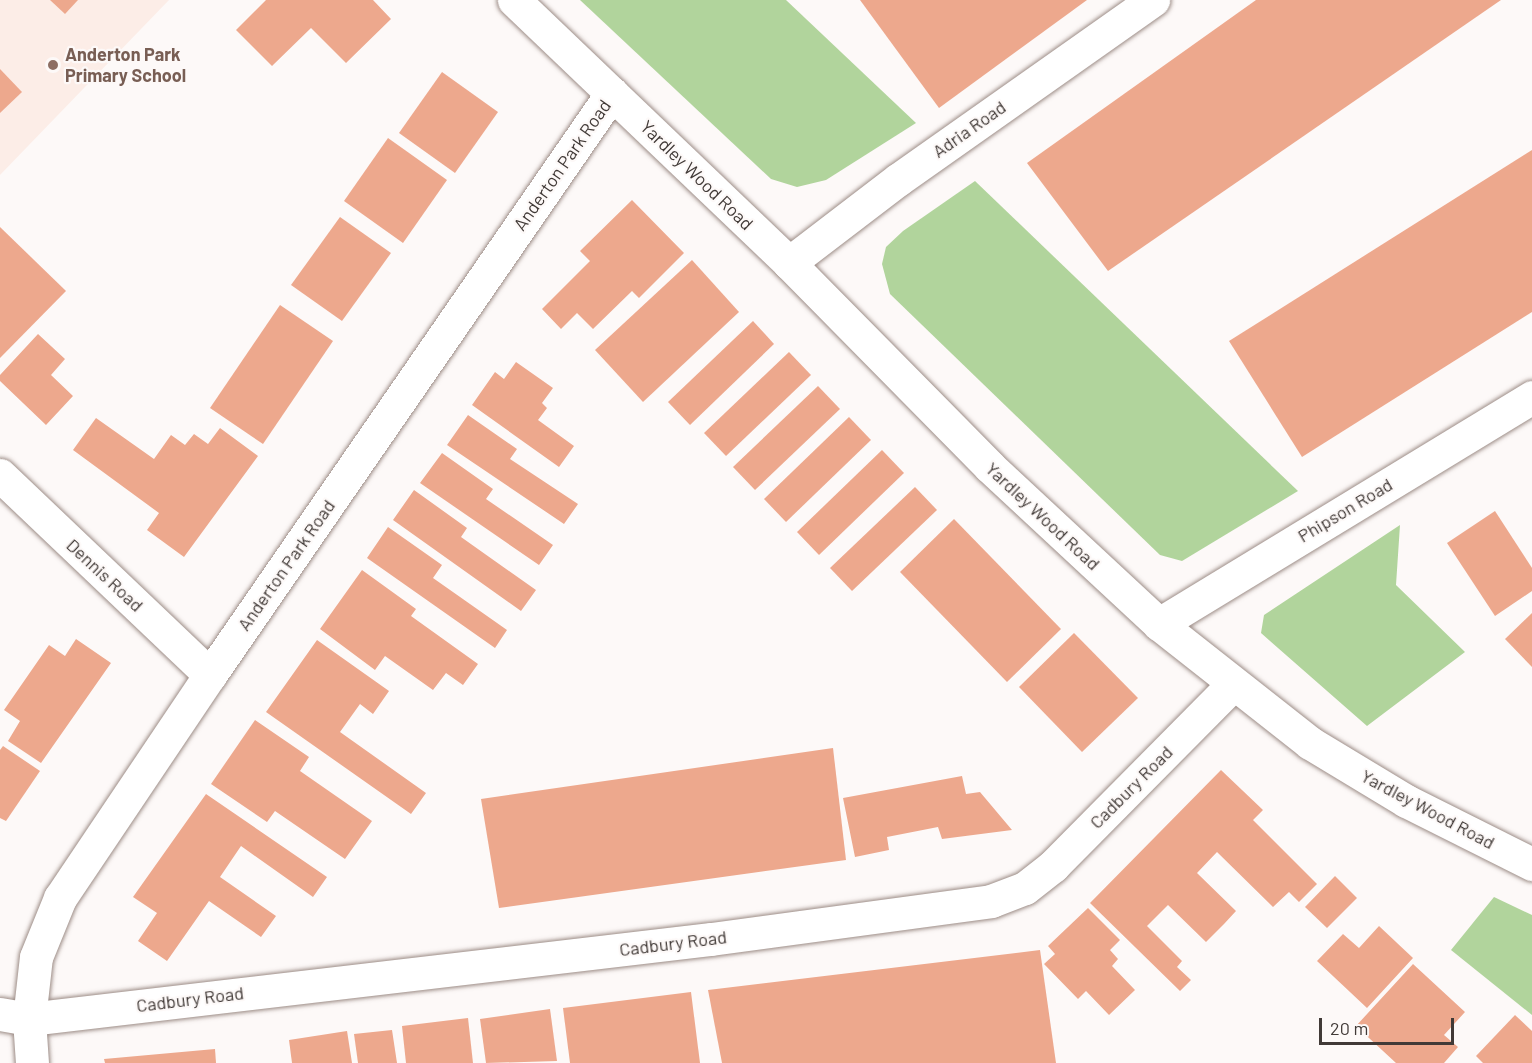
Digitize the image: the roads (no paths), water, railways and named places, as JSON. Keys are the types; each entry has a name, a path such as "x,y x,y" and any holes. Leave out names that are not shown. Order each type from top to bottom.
{"street":[{"name":"Yardley Wood Road","path":"514,0 789,263 990,467 1159,624 1310,743 1406,801 1532,864"},
{"name":"Adria Road","path":"789,263 899,179 1153,0"},
{"name":"Anderton Park Road","path":"32,1063 14,1016 60,898 210,675 612,93"},
{"name":"Phipson Road","path":"1159,624 1532,397"},
{"name":"Dennis Road","path":"0,475 210,675"},
{"name":"Cadbury Road","path":"14,1016 711,939 991,902 1025,888 1053,866 1233,684"}],"place":[{"name":"Anderton Park Primary School","path":"53,65"}]}
